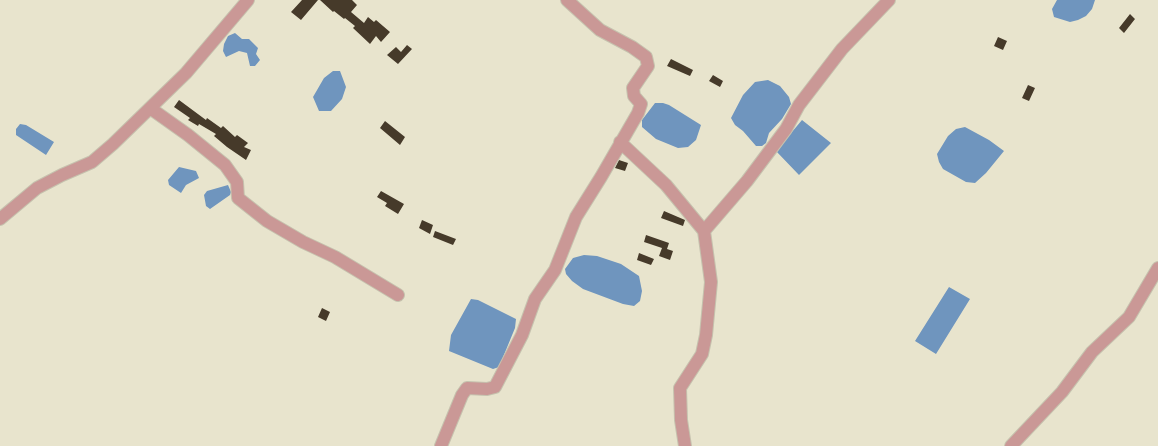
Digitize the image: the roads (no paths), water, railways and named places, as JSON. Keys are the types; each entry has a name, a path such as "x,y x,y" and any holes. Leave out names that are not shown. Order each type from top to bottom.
{"street":[{"path":"0,219 37,188 92,162 186,73 248,0"},
{"path":"441,446 462,395 468,388 487,389 495,387 522,335 535,299 556,270 576,217 602,177 620,142 638,113 641,104 634,96 633,88 648,66 646,57 632,47 600,30 567,0"},
{"path":"704,231 751,175 786,129 799,105 842,49 889,0"},
{"path":"150,108 188,135 225,165 237,182 238,198 267,221 304,242 335,257 398,295"},
{"path":"620,142 666,185 704,231 711,282 702,354 680,388 681,420 685,446"},
{"path":"1011,446 1062,392 1092,352 1129,317 1158,268"}],"water":[{"path":"1057,0 1095,0 1092,9 1086,16 1070,22 1054,17 1052,9"},
{"path":"235,33 242,39 249,39 258,48 256,54 260,60 255,66 250,66 247,53 239,51 226,57 223,51 224,44 228,36"},
{"path":"333,71 340,71 346,87 342,99 331,111 319,111 313,97 324,78"},
{"path":"768,80 780,86 789,97 791,104 782,119 769,133 766,143 762,146 756,146 743,131 735,125 731,118 743,95 755,82"},
{"path":"655,103 669,105 701,125 696,140 688,147 678,148 656,139 642,127 642,120"},
{"path":"802,120 831,143 799,175 776,151"},
{"path":"20,124 26,125 54,142 46,155 16,135 16,129"},
{"path":"965,127 989,140 1004,151 986,173 975,183 966,182 943,169 937,154 948,136 956,129"},
{"path":"179,167 196,171 199,178 186,185 181,193 169,185 168,180"},
{"path":"228,185 231,192 230,195 210,209 206,206 204,195 207,191"},
{"path":"584,255 597,256 621,264 639,276 642,291 640,301 634,306 623,304 583,289 572,281 566,274 565,269 573,258"},
{"path":"949,287 970,299 936,354 915,341"},
{"path":"471,299 478,300 516,319 515,328 499,367 493,369 449,351 451,335"}]}
